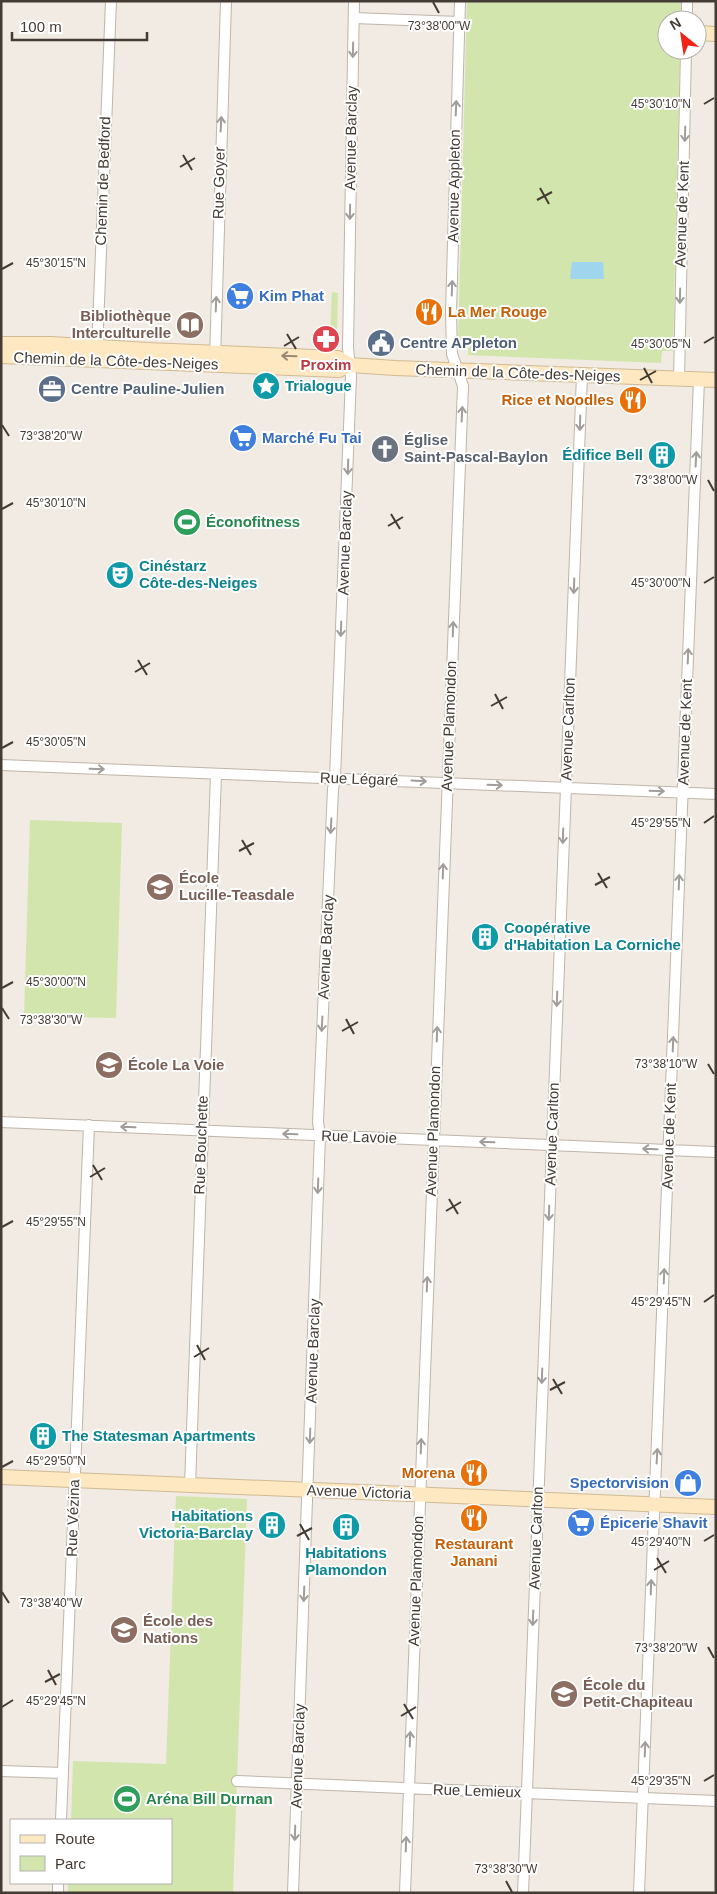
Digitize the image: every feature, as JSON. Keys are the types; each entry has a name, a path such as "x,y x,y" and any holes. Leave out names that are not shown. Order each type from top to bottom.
{"main road":[{"name":"Chemin de la Côte-des-Neiges","path":"1,344 97,353 215,359 338,358 350,365 716,380"},
{"name":"Chemin de la Côte-des-Neiges","path":"1,356 97,353"},
{"name":"Avenue Victoria","path":"1,1477 716,1508"}],"street":[{"name":"Chemin de Bedford","path":"97,353 111,1"},
{"name":"Rue Goyer","path":"215,359 226,1"},
{"name":"Avenue Barclay","path":"293,1893 320,1135 318,1122 335,778 351,377 348,346 354,1"},
{"name":"Avenue Appleton","path":"458,370 452,354 451,312 460,1"},
{"path":"354,18 459,22"},
{"name":"Avenue de Kent","path":"679,379 686,60"},
{"name":"Avenue Plamondon","path":"405,1893 432,1140 463,386 458,370"},
{"name":"Avenue Carlton","path":"522,1893 582,374"},
{"name":"Avenue de Kent","path":"639,1893 699,380"},
{"name":"Rue Légaré","path":"1,765 716,794"},
{"name":"Rue Bouchette","path":"190,1486 216,774"},
{"name":"Rue Lavoie","path":"1,1122 716,1152"},
{"name":"Rue Vézina","path":"61,1819 89,1125"},
{"path":"1,1771 63,1773"},
{"name":"Rue Lemieux","path":"237,1781 716,1801"}],"green space":[{"path":"467,1 681,1 681,10 657,10 657,60 680,60 673,351 662,351 661,363 468,355 469,342 458,342"},
{"path":"332,292 338,293 337,333 330,333"},
{"path":"30,820 122,823 116,1018 24,1016"},
{"path":"176,1496 247,1499 233,1893 68,1893 68,1884 172,1884 172,1819 71,1819 73,1761 166,1764"}],"water":[{"path":"572,262 603,262 604,279 571,279"}],"place":[{"name":"Kim Phat","path":"240,296"},
{"name":"La Mer Rouge","path":"429,312"},
{"name":"Bibliothèque Interculturelle","path":"190,325"},
{"name":"Proxim","path":"326,339"},
{"name":"Centre APpleton","path":"381,343"},
{"name":"Trialogue","path":"266,386"},
{"name":"Centre Pauline-Julien","path":"52,389"},
{"name":"Rice et Noodles","path":"633,400"},
{"name":"Marché Fu Tai","path":"243,438"},
{"name":"Église Saint-Pascal-Baylon","path":"385,449"},
{"name":"Édifice Bell","path":"662,455"},
{"name":"Éconofitness","path":"187,522"},
{"name":"Cinéstarz Côte-des-Neiges","path":"120,575"},
{"name":"École Lucille-Teasdale","path":"160,887"},
{"name":"Coopérative d'Habitation La Corniche","path":"485,937"},
{"name":"École La Voie","path":"109,1065"},
{"name":"The Statesman Apartments","path":"43,1436"},
{"name":"Morena","path":"474,1473"},
{"name":"Spectorvision","path":"688,1483"},
{"name":"Restaurant Janani","path":"474,1518"},
{"name":"Épicerie Shavit","path":"581,1523"},
{"name":"Habitations Victoria-Barclay","path":"272,1525"},
{"name":"Habitations Plamondon","path":"346,1527"},
{"name":"École des Nations","path":"124,1630"},
{"name":"École du Petit-Chapiteau","path":"564,1694"},
{"name":"Aréna Bill Durnan","path":"127,1799"}]}
